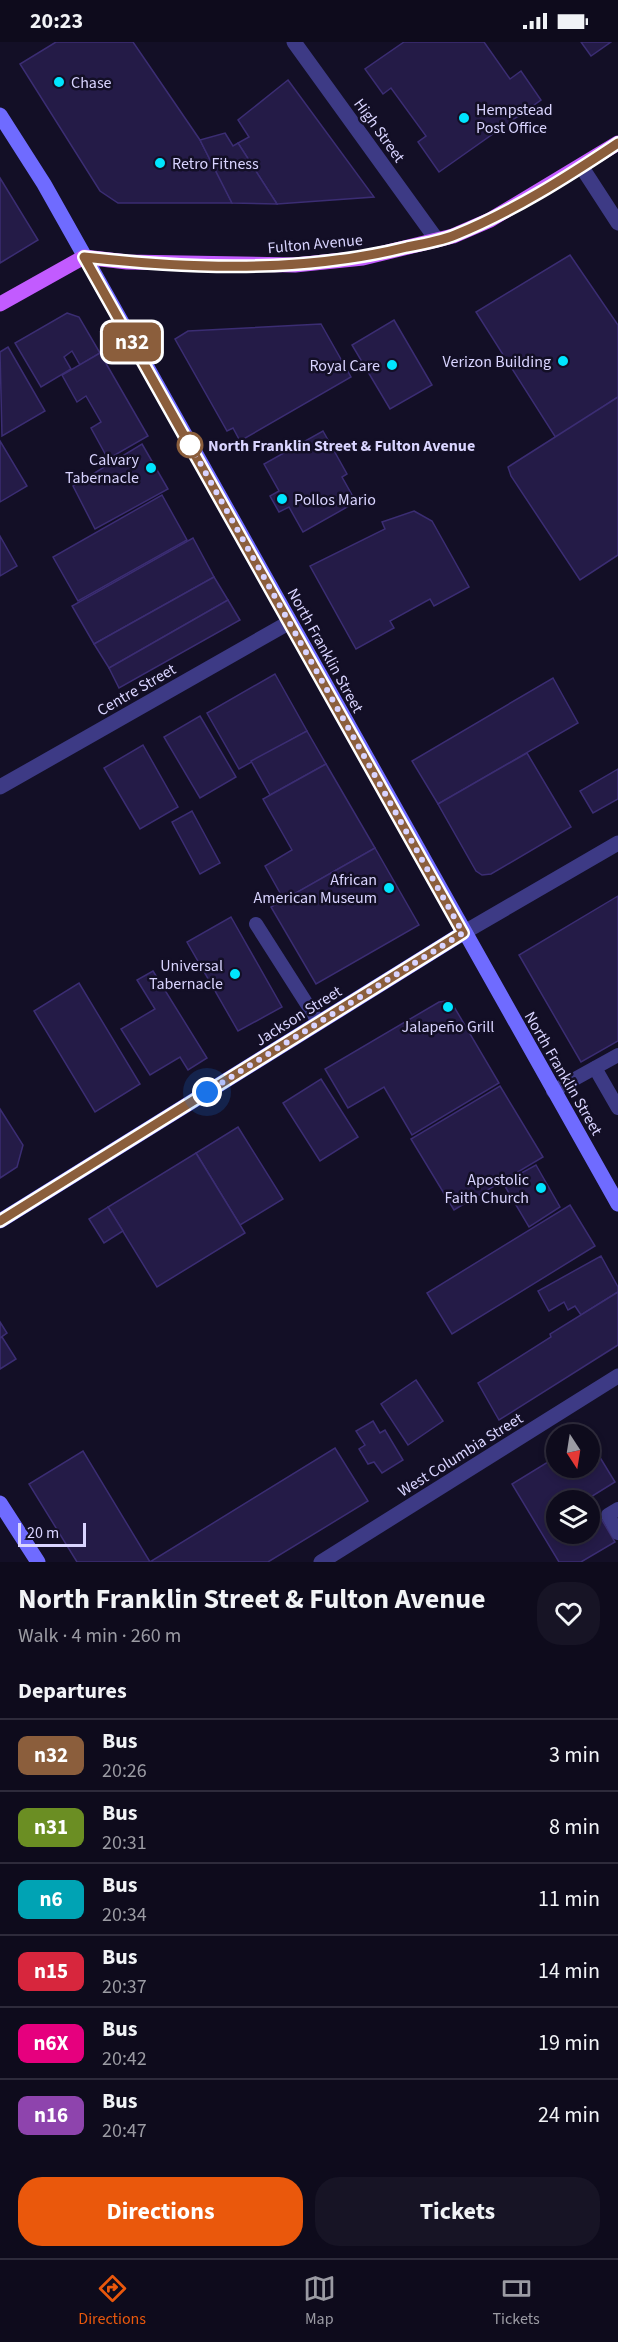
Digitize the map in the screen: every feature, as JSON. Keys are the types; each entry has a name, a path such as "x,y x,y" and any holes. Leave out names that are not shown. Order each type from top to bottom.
{"main road":[{"name":"North Franklin Street","path":"0,115 84,257 463,933 618,1204"},
{"name":"Fulton Avenue","path":"84,257 149,263 295,265 363,258 453,236 490,220 618,143"},
{"path":"0,304 84,257"},
{"name":"Jackson Street","path":"0,1221 463,933"},
{"path":"0,1503 38,1562"}],"street":[{"name":"High Street","path":"294,42 437,240"},
{"path":"581,166 618,223"},
{"name":"Centre Street","path":"0,787 290,622"},
{"name":"Jackson Street","path":"463,933 618,843"},
{"name":"West Columbia Street","path":"321,1562 341,1557 618,1376"}],"lane":[{"path":"256,924 319,1023"},
{"path":"553,1091 618,1055"},
{"path":"594,1068 618,1108"},
{"path":"618,1509 608,1515 618,1533"}],"building":[{"path":"56,42 133,42 200,140 232,203 118,203 100,191 20,64"},
{"name":"Hempstead Post Office","path":"404,42 484,42 510,79 521,71 541,100 439,172 418,142 426,136 391,88 383,94 365,69"},
{"path":"581,42 611,42 591,56"},
{"path":"288,80 374,197 277,204 238,143 249,137 238,120"},
{"path":"225,133 233,146 238,143 277,204 232,203 200,140"},
{"path":"0,178 38,240 0,263"},
{"name":"Verizon Building","path":"570,255 618,325 618,397 556,438 476,312"},
{"path":"67,313 79,317 100,353 80,365 72,351 64,357 71,369 41,387 15,343"},
{"name":"Royal Care","path":"394,320 432,385 390,409 352,345"},
{"path":"321,324 351,377 240,441 233,428 227,431 175,339 188,331"},
{"path":"8,347 45,411 2,436 0,352"},
{"path":"100,353 148,436 108,459 91,428 101,422 86,396 77,402 62,375"},
{"path":"618,397 618,555 580,580 511,476 508,467"},
{"path":"323,431 347,474 342,477 356,502 303,532 289,507 279,512 270,496 279,491 264,464"},
{"path":"0,441 27,486 0,502"},
{"path":"142,444 168,489 95,529 73,486"},
{"path":"162,495 187,540 78,601 53,557"},
{"path":"414,511 432,521 469,587 434,606 430,599 390,621 394,628 356,649 310,566 385,529 382,522"},
{"path":"0,536 17,566 0,576"},
{"path":"193,538 214,577 94,644 72,606"},
{"path":"214,577 228,600 109,668 94,644"},
{"path":"228,600 240,620 119,688 109,668"},
{"path":"275,674 307,731 239,769 207,713"},
{"path":"553,678 578,723 438,804 412,761"},
{"path":"200,716 236,777 200,798 164,737"},
{"path":"307,731 326,764 270,795 251,761"},
{"path":"143,745 178,807 140,829 104,768"},
{"path":"527,753 571,827 491,874 482,875 476,871 438,804"},
{"path":"326,764 375,848 284,900 265,866 292,850 263,799"},
{"path":"618,769 618,799 593,813 580,791"},
{"path":"192,811 220,863 200,874 172,822"},
{"path":"375,848 419,925 316,984 271,907"},
{"path":"618,896 618,1041 581,1062 519,955"},
{"name":"Universal Tabernacle","path":"231,917 282,1007 238,1031 187,942"},
{"path":"153,971 207,1058 188,1070 180,1057 150,1075 121,1029 155,1009 137,980"},
{"path":"79,983 140,1084 95,1112 34,1011"},
{"path":"446,1001 453,1005 499,1083 412,1135 384,1087 348,1108 325,1069 439,1002"},
{"path":"321,1079 358,1137 320,1161 283,1103"},
{"path":"500,1086 543,1157 454,1210 411,1139"},
{"path":"0,1109 23,1145 17,1167 0,1178"},
{"path":"238,1127 283,1199 240,1225 196,1153"},
{"path":"196,1153 245,1233 157,1287 108,1207"},
{"path":"536,1165 560,1207 529,1227 503,1183"},
{"path":"570,1205 595,1246 452,1334 427,1293"},
{"path":"108,1207 123,1231 104,1243 89,1219"},
{"path":"601,1256 618,1287 618,1292 581,1315 575,1306 568,1310 564,1302 549,1311 538,1291"},
{"path":"618,1292 618,1345 499,1420 478,1383 551,1337 550,1334"},
{"path":"0,1322 7,1333 0,1338"},
{"path":"2,1337 16,1359 0,1369 0,1338"},
{"path":"416,1380 443,1421 408,1445 381,1404"},
{"path":"373,1421 380,1433 385,1430 403,1460 382,1473 374,1462 368,1464 359,1449 365,1445 356,1431"},
{"path":"335,1448 368,1501 268,1562 150,1562"},
{"path":"83,1451 150,1562 77,1562 29,1484"},
{"path":"600,1457 615,1482 600,1491 546,1490 546,1540 512,1484 546,1463 546,1478 600,1478"},
{"path":"600,1517 615,1542 581,1562 559,1562 548,1544 600,1544"}],"bus line":[{"name":"n32","path":"0,1221 463,933 84,257 127,262 226,265 295,265 363,258 453,236 490,220 618,143"}],"place":[{"name":"Chase","path":"59,82"},
{"name":"Hempstead Post Office","path":"464,118"},
{"name":"Retro Fitness","path":"160,163"},
{"name":"Verizon Building","path":"563,361"},
{"name":"Royal Care","path":"392,365"},
{"name":"North Franklin Street & Fulton Avenue","path":"190,445"},
{"name":"Calvary Tabernacle","path":"151,468"},
{"name":"Pollos Mario","path":"282,499"},
{"name":"African American Museum","path":"389,888"},
{"name":"Universal Tabernacle","path":"235,974"},
{"name":"Jalapeño Grill","path":"448,1007"},
{"name":"Apostolic Faith Church","path":"541,1188"}],"route":[{"path":"190,445 463,933 207,1092"}]}
